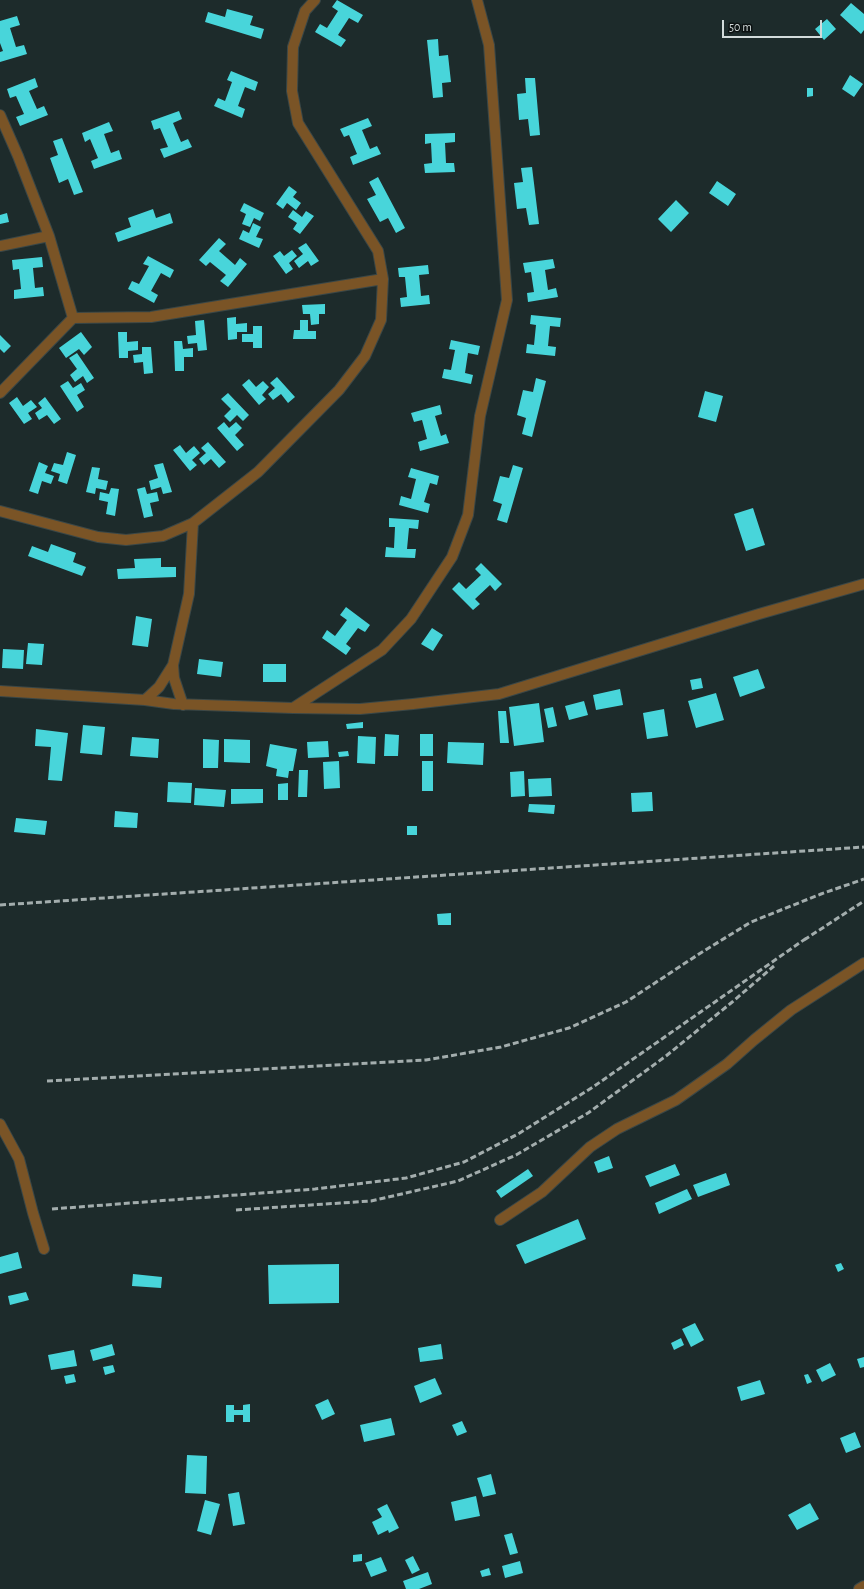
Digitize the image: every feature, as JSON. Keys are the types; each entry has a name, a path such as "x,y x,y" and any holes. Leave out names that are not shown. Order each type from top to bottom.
{"street":[{"path":"0,511 98,537 126,540 164,536 193,523 258,472 339,390 366,356 381,320 383,279 378,251 298,123 292,91 293,47 305,11 315,0"},
{"path":"293,708 382,650 411,619 452,558 468,515 480,416 507,300 489,45 477,0"},
{"path":"0,115 18,156 49,236 73,318"},
{"path":"0,246 49,236"},
{"path":"0,393 73,318 151,317 383,279"},
{"path":"183,705 174,678 173,665 189,594 193,523"},
{"path":"0,690 145,700 183,705 360,709 499,694 758,614 864,584"},
{"path":"145,700 159,687 173,665"},
{"path":"500,1220 542,1192 590,1147 617,1129 676,1100 727,1064 791,1010 864,963"},
{"path":"0,1124 19,1159 32,1213 44,1249"},
{"path":"859,1589 864,1586"}],"building":[{"path":"337,0 363,15 358,23 349,18 338,35 346,40 341,47 315,32 320,24 327,28 338,11 332,7"},
{"path":"851,3 864,14 864,30 861,34 840,15"},
{"path":"227,9 253,16 250,25 264,29 261,39 205,22 208,12 225,17"},
{"path":"17,16 20,25 10,28 16,47 24,45 27,54 0,62 0,52 3,51 0,43 0,21"},
{"path":"827,19 836,29 824,40 815,29"},
{"path":"438,39 439,56 448,55 451,82 442,83 443,97 433,98 427,40"},
{"path":"231,71 258,82 255,91 245,87 238,106 245,109 242,118 214,106 218,98 225,101 232,82 227,80"},
{"path":"850,75 863,84 854,97 842,89"},
{"path":"35,78 38,87 29,91 37,109 44,106 48,115 20,126 16,117 24,114 16,96 10,98 7,89"},
{"path":"525,78 535,78 540,135 530,136 528,119 519,120 517,94 526,93"},
{"path":"807,88 813,88 813,96 807,97"},
{"path":"179,111 182,119 173,123 181,142 188,139 192,147 164,158 160,149 168,147 160,128 154,130 151,121"},
{"path":"368,118 372,126 362,130 370,149 377,146 381,154 353,165 350,157 357,154 349,135 344,137 340,129"},
{"path":"109,122 113,131 104,134 111,153 119,150 122,159 94,169 91,161 98,158 90,139 85,142 82,133"},
{"path":"455,133 455,142 445,143 446,163 454,163 455,172 425,173 424,164 432,163 431,143 425,144 425,134"},
{"path":"62,138 83,192 74,195 68,179 59,183 50,158 58,155 53,141"},
{"path":"532,167 539,224 529,225 526,208 517,209 514,183 523,182 521,168"},
{"path":"378,177 405,228 396,233 388,218 380,222 367,199 376,195 369,182"},
{"path":"717,181 736,194 728,206 709,193"},
{"path":"289,186 297,192 293,197 301,203 296,210 287,203 283,209 276,204"},
{"path":"676,200 689,213 671,232 658,219"},
{"path":"244,203 264,213 260,221 254,218 250,227 242,224 246,214 240,211"},
{"path":"153,209 156,218 170,213 173,223 118,242 115,233 131,227 128,218"},
{"path":"293,210 302,217 306,211 314,216 300,234 293,229 297,223 288,217"},
{"path":"7,213 9,222 0,224 0,215"},
{"path":"253,223 261,227 256,237 263,239 259,248 239,239 243,230 249,233"},
{"path":"219,238 226,244 219,251 235,265 240,258 247,264 228,287 220,281 226,275 210,262 206,266 199,260"},
{"path":"306,243 319,261 311,266 308,261 299,268 294,261 303,254 298,248"},
{"path":"292,250 297,256 289,263 293,269 286,274 273,256 280,251 284,256"},
{"path":"148,256 174,270 170,278 161,273 151,291 158,295 154,303 128,289 132,281 139,284 149,266 143,264"},
{"path":"42,257 43,267 33,268 35,288 43,287 44,296 14,299 14,290 21,289 19,269 13,270 12,260"},
{"path":"553,259 555,268 545,270 548,290 556,288 558,297 528,302 527,293 534,292 531,272 525,273 523,263"},
{"path":"428,265 429,274 419,275 421,296 429,295 430,304 401,307 400,298 407,297 405,277 399,277 398,268"},
{"path":"325,304 325,314 319,314 319,324 311,325 310,314 303,314 302,305"},
{"path":"531,315 561,318 560,327 550,326 548,346 556,347 555,356 526,353 527,344 534,345 536,325 530,324"},
{"path":"236,317 236,324 247,323 247,332 237,332 237,339 228,340 227,318"},
{"path":"204,320 207,350 198,351 197,343 188,344 187,336 196,335 195,321"},
{"path":"300,320 308,320 308,331 316,331 316,339 293,339 294,330 300,330"},
{"path":"253,326 262,326 262,348 253,348 253,342 242,342 242,334 253,334"},
{"path":"81,332 92,347 84,355 79,349 66,358 59,348"},
{"path":"118,332 127,332 127,342 138,341 138,350 128,351 128,358 119,358"},
{"path":"0,335 11,346 4,353 0,349"},
{"path":"451,340 480,346 478,355 468,353 465,373 473,375 471,384 442,378 444,369 451,370 455,350 449,349"},
{"path":"174,341 182,341 183,349 193,348 193,357 184,357 184,371 175,371"},
{"path":"142,347 151,347 153,373 144,374 143,362 134,363 133,355 142,354"},
{"path":"77,353 94,378 87,383 83,376 75,382 70,375 77,369 69,358"},
{"path":"277,377 295,397 288,403 281,394 273,400 268,394 275,388 270,383"},
{"path":"536,378 546,381 532,437 522,434 526,418 517,415 523,390 533,392"},
{"path":"249,379 256,387 263,381 269,387 262,395 266,399 259,405 242,385"},
{"path":"68,381 73,388 81,383 85,390 77,395 84,407 77,412 60,386"},
{"path":"705,391 723,396 716,422 698,417"},
{"path":"228,393 249,415 243,421 237,415 230,422 224,416 231,409 221,399"},
{"path":"17,397 23,406 31,400 37,407 28,413 32,419 24,424 9,403"},
{"path":"45,397 61,419 54,424 47,415 39,420 35,413 42,408 38,403"},
{"path":"440,405 442,414 435,416 441,436 446,434 449,443 420,451 418,442 427,439 422,420 414,422 411,413"},
{"path":"224,422 229,428 236,422 242,428 235,435 244,445 237,451 217,428"},
{"path":"208,442 226,462 219,468 211,459 204,465 199,459 206,453 201,448"},
{"path":"180,445 186,453 194,446 200,453 192,460 197,465 190,471 173,450"},
{"path":"67,452 76,455 67,484 58,481 60,474 51,471 54,463 63,465"},
{"path":"39,462 48,466 45,473 54,476 51,484 42,481 38,494 29,491"},
{"path":"163,463 172,492 163,494 161,487 151,490 149,481 158,478 154,465"},
{"path":"513,465 523,468 507,523 497,520 502,504 493,501 500,476 509,478"},
{"path":"92,467 100,468 98,479 108,481 106,490 96,488 95,494 86,492"},
{"path":"411,468 439,476 437,485 430,483 424,502 430,504 428,513 399,505 401,496 411,499 416,479 408,477"},
{"path":"145,487 147,494 157,492 159,501 150,503 153,516 144,518 137,489"},
{"path":"111,488 119,489 115,516 106,514 108,502 99,500 100,492 109,494"},
{"path":"753,508 765,545 746,551 734,514"},
{"path":"389,518 419,520 418,529 409,528 407,549 416,549 415,558 385,557 386,547 394,548 395,527 389,527"},
{"path":"51,544 76,553 73,562 86,567 82,576 28,556 32,546 48,552"},
{"path":"161,558 161,567 176,567 176,577 118,579 117,569 135,568 134,559"},
{"path":"481,563 502,584 495,591 490,585 475,599 480,604 473,610 452,589 459,582 466,589 481,575 475,569"},
{"path":"346,607 370,625 365,632 358,628 346,644 351,648 346,655 322,638 327,630 335,636 347,620 340,615"},
{"path":"136,616 152,619 148,647 132,645"},
{"path":"432,628 443,635 433,651 421,644"},
{"path":"28,643 44,644 42,665 26,664"},
{"path":"3,649 24,650 23,669 2,668"},
{"path":"199,659 223,662 221,677 197,674"},
{"path":"263,664 286,664 286,682 263,682"},
{"path":"758,669 765,688 740,697 733,677"},
{"path":"701,678 703,688 692,690 690,680"},
{"path":"620,689 623,705 596,710 593,695"},
{"path":"716,693 724,720 696,728 688,701"},
{"path":"584,701 588,715 569,720 565,706"},
{"path":"539,703 544,742 514,746 509,707"},
{"path":"553,707 557,726 548,728 544,709"},
{"path":"664,709 668,736 647,739 643,713"},
{"path":"498,711 506,711 509,743 500,743"},
{"path":"363,722 363,728 347,729 346,724"},
{"path":"83,725 105,727 102,755 80,753"},
{"path":"36,729 68,733 62,781 48,780 51,747 35,746"},
{"path":"385,734 399,735 398,756 384,756"},
{"path":"420,734 433,734 433,756 420,756"},
{"path":"358,736 376,737 375,764 357,763"},
{"path":"132,737 159,739 158,758 130,756"},
{"path":"203,739 219,740 218,768 203,768"},
{"path":"224,739 250,740 250,763 224,762"},
{"path":"328,741 329,757 308,758 307,742"},
{"path":"448,742 484,743 483,765 447,763"},
{"path":"270,744 297,749 293,771 289,771 288,778 276,776 277,769 266,766"},
{"path":"348,751 349,756 339,757 338,752"},
{"path":"339,761 340,788 324,789 323,762"},
{"path":"422,761 433,761 433,791 422,791"},
{"path":"299,770 308,770 307,797 298,797"},
{"path":"524,771 525,796 511,797 510,772"},
{"path":"551,778 552,796 529,797 528,779"},
{"path":"168,782 192,783 191,803 167,802"},
{"path":"288,783 288,800 278,800 278,784"},
{"path":"195,788 226,790 224,807 194,805"},
{"path":"231,789 263,789 263,803 231,804"},
{"path":"652,792 653,811 632,812 631,793"},
{"path":"529,804 555,805 554,814 528,812"},
{"path":"115,811 138,813 137,828 114,827"},
{"path":"16,818 47,821 45,835 14,832"},
{"path":"407,826 417,826 417,835 407,835"},
{"path":"451,913 451,925 438,925 437,914"},
{"path":"609,1156 613,1168 598,1173 594,1162"},
{"path":"675,1164 680,1175 650,1187 645,1176"},
{"path":"528,1169 533,1176 501,1198 496,1191"},
{"path":"726,1173 730,1185 698,1197 693,1185"},
{"path":"687,1189 692,1199 659,1214 655,1203"},
{"path":"578,1219 586,1239 525,1264 516,1245"},
{"path":"18,1252 22,1268 0,1274 0,1257"},
{"path":"841,1263 844,1269 838,1272 835,1265"},
{"path":"339,1264 339,1303 269,1304 268,1265"},
{"path":"133,1274 162,1277 161,1288 132,1286"},
{"path":"26,1292 29,1300 10,1305 8,1296"},
{"path":"695,1323 704,1340 691,1347 682,1329"},
{"path":"681,1338 684,1345 674,1350 671,1343"},
{"path":"112,1344 115,1355 93,1361 90,1350"},
{"path":"441,1344 443,1359 420,1362 418,1348"},
{"path":"74,1350 77,1366 51,1370 48,1355"},
{"path":"864,1357 864,1367 860,1368 857,1359"},
{"path":"830,1363 836,1375 822,1382 816,1370"},
{"path":"113,1365 115,1372 105,1375 103,1367"},
{"path":"74,1374 76,1382 66,1384 64,1376"},
{"path":"808,1374 812,1382 807,1384 804,1375"},
{"path":"435,1378 442,1394 420,1403 414,1386"},
{"path":"760,1380 765,1394 741,1401 737,1387"},
{"path":"328,1399 335,1414 322,1420 315,1405"},
{"path":"250,1404 250,1422 243,1422 243,1415 234,1415 234,1422 226,1422 226,1405 234,1405 234,1410 243,1410 243,1405"},
{"path":"391,1418 395,1435 364,1442 360,1425"},
{"path":"462,1421 467,1432 457,1436 452,1425"},
{"path":"855,1432 861,1447 846,1453 840,1438"},
{"path":"187,1455 207,1456 206,1494 185,1493"},
{"path":"491,1474 496,1494 483,1497 477,1478"},
{"path":"239,1492 245,1524 233,1526 228,1494"},
{"path":"476,1496 480,1516 455,1521 451,1502"},
{"path":"205,1500 220,1504 211,1535 197,1531"},
{"path":"810,1503 819,1519 797,1530 788,1515"},
{"path":"387,1504 399,1528 389,1533 388,1530 378,1535 372,1522 382,1517 377,1509"},
{"path":"512,1533 518,1553 510,1555 504,1535"},
{"path":"362,1554 362,1561 353,1562 353,1555"},
{"path":"413,1556 420,1570 412,1574 405,1560"},
{"path":"381,1557 387,1571 371,1577 365,1563"},
{"path":"520,1561 523,1573 505,1578 502,1566"},
{"path":"489,1568 491,1575 482,1577 480,1571"},
{"path":"428,1572 432,1584 419,1589 406,1589 403,1581"}],"railway":[{"path":"0,905 864,847"},
{"path":"47,1081 426,1060 501,1047 569,1028 626,1002 751,922 821,894 864,879"},
{"path":"804,940 864,901"},
{"path":"52,1209 315,1189 406,1178 464,1162 518,1134 593,1087 808,937"},
{"path":"236,1210 371,1201 458,1181 516,1155 588,1113 666,1056 774,966"}]}
